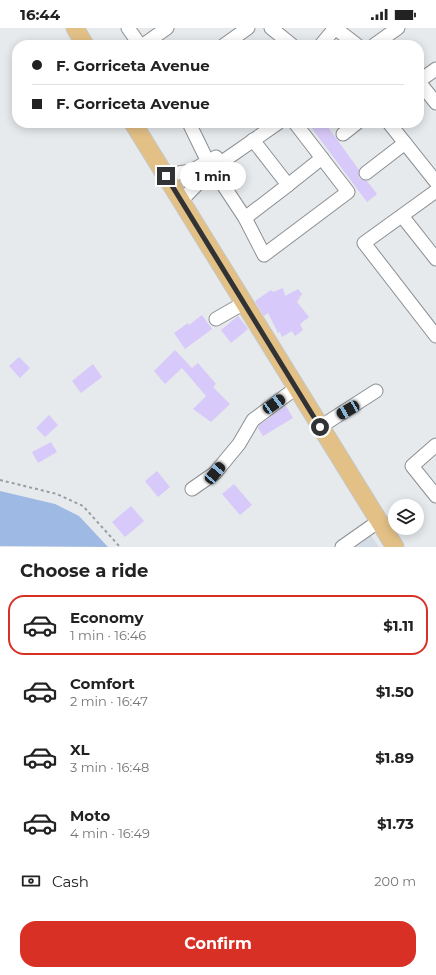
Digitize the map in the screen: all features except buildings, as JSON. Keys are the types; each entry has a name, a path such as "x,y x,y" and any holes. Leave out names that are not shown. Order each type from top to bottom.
{"main road":[{"path":"75,28 82,40"},
{"path":"136,128 395,547"}],"street":[{"path":"128,28 137,40"},
{"path":"149,40 167,28"},
{"path":"231,40 248,28"},
{"path":"271,28 286,40"},
{"path":"325,40 335,28 351,40"},
{"path":"381,40 398,28"},
{"path":"391,40 408,28"},
{"path":"424,78 436,69"},
{"path":"424,88 436,104"},
{"path":"192,128 210,165 245,218 262,253 265,255 348,192 348,190 299,128"},
{"path":"182,201 210,165 258,128"},
{"path":"166,176 191,171 210,165 271,128"},
{"path":"343,134 351,128"},
{"path":"393,128 436,182"},
{"path":"253,140 288,185"},
{"path":"366,173 404,143"},
{"path":"245,218 322,158"},
{"path":"436,191 364,243 436,336"},
{"path":"402,216 436,259"},
{"path":"216,319 244,304"},
{"path":"192,489 215,473 239,444 253,420 296,388"},
{"path":"320,427 376,391"},
{"path":"436,445 412,466 436,496"},
{"path":"342,547 379,521"}],"path":[{"path":"0,480 57,494 83,506 120,547"}],"shaded area":[{"path":"368,531 379,547 346,547"}],"water":[{"path":"0,491 55,504 79,516 108,547 0,546"}],"route":[{"path":"166,176 320,427"}]}
